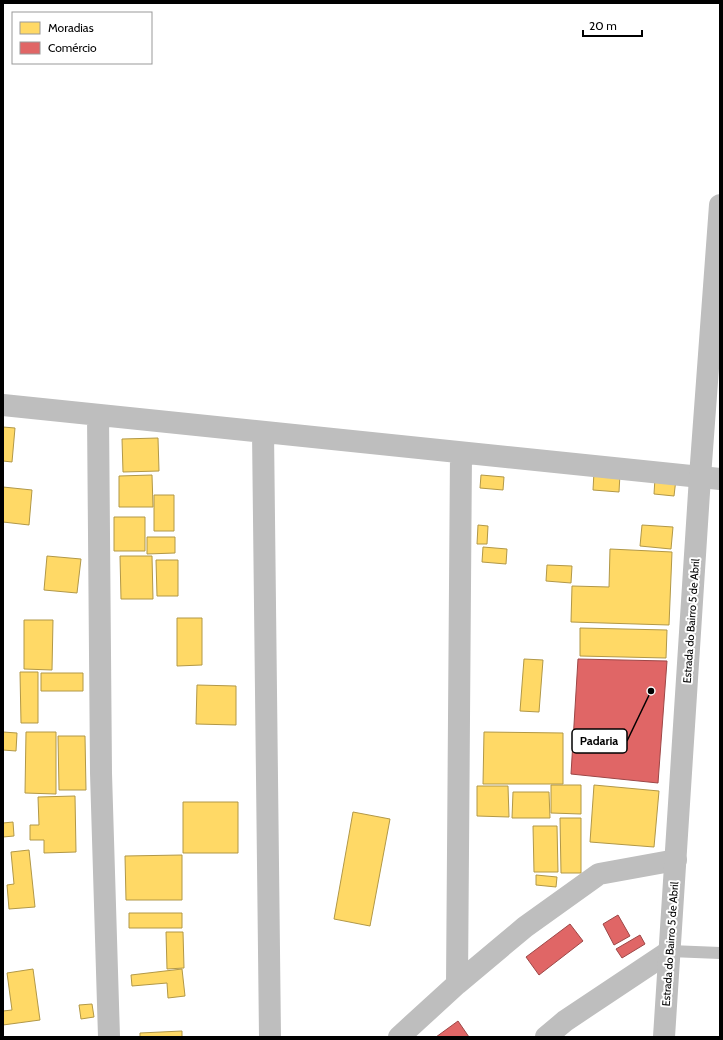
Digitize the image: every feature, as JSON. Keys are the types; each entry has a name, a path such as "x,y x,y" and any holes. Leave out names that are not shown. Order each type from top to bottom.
{"street":[{"name":"Estrada do Bairro 5 de Abril","path":"664,1037 676,860 710,478 720,205"},
{"path":"3,405 710,478"},
{"path":"98,415 101,773 109,1037"},
{"path":"263,432 270,1037"},
{"path":"456,984 461,453"},
{"path":"399,1037 456,984 525,927 598,874 676,860"},
{"path":"546,1037 565,1021 670,951"}],"lane":[{"path":"670,951 720,953"}],"building: Moradias":[{"path":"3,427 15,428 12,462 3,461"},
{"path":"158,438 159,471 123,472 122,439"},
{"path":"594,472 620,474 619,492 593,490"},
{"path":"152,475 153,507 119,507 119,476"},
{"path":"481,475 504,477 503,490 480,488"},
{"path":"655,478 676,479 674,496 654,494"},
{"path":"3,487 32,490 29,525 3,522"},
{"path":"154,495 174,495 174,531 154,531"},
{"path":"114,517 145,517 145,551 114,551"},
{"path":"478,525 488,526 487,544 477,544"},
{"path":"642,525 673,527 671,549 640,546"},
{"path":"147,537 175,537 175,553 147,554"},
{"path":"483,547 507,549 506,564 482,562"},
{"path":"610,549 672,552 669,625 571,622 572,586 609,587"},
{"path":"47,556 81,559 77,593 44,590"},
{"path":"120,556 152,556 153,599 121,599"},
{"path":"156,560 178,560 178,596 157,596"},
{"path":"547,565 572,566 571,583 546,581"},
{"path":"177,618 202,618 202,665 177,666"},
{"path":"24,620 53,620 52,670 24,669"},
{"path":"580,628 667,630 666,658 580,656"},
{"path":"524,659 543,660 539,712 520,711"},
{"path":"20,672 38,672 38,723 21,723"},
{"path":"41,673 83,673 83,691 41,691"},
{"path":"197,685 236,686 236,725 196,724"},
{"path":"3,732 17,733 16,751 3,750"},
{"path":"26,732 56,732 56,794 25,793"},
{"path":"484,732 563,733 563,784 483,784"},
{"path":"58,736 85,736 86,790 59,790"},
{"path":"551,785 581,785 581,814 551,813"},
{"path":"594,785 659,791 654,847 590,842"},
{"path":"477,786 508,786 509,817 477,816"},
{"path":"513,792 549,792 550,818 512,818"},
{"path":"75,796 76,852 44,853 44,840 30,840 30,825 39,825 38,797"},
{"path":"183,802 238,802 238,853 183,853"},
{"path":"353,812 390,819 370,926 334,919"},
{"path":"560,818 581,818 581,873 561,873"},
{"path":"13,822 14,836 3,837 3,823"},
{"path":"533,826 557,826 558,872 534,872"},
{"path":"29,850 35,907 9,909 7,885 14,884 11,852"},
{"path":"182,855 182,900 126,900 125,856"},
{"path":"536,875 557,877 556,887 536,885"},
{"path":"129,913 182,913 182,928 129,928"},
{"path":"166,932 183,932 184,968 167,969"},
{"path":"33,969 40,1020 3,1025 3,1011 12,1010 7,973"},
{"path":"182,969 185,996 168,998 167,983 132,986 131,975"},
{"path":"92,1004 94,1017 81,1019 79,1005"},
{"path":"182,1031 182,1037 140,1037 140,1033"}],"building: Comércio":[{"path":"578,659 667,661 658,783 571,774"},
{"path":"618,915 630,936 614,945 603,924"},
{"path":"570,924 583,941 539,975 526,957"},
{"path":"640,935 645,944 622,958 616,949"},
{"path":"458,1021 469,1037 436,1037"}],"place":[{"name":"Padaria","path":"651,691"}]}
